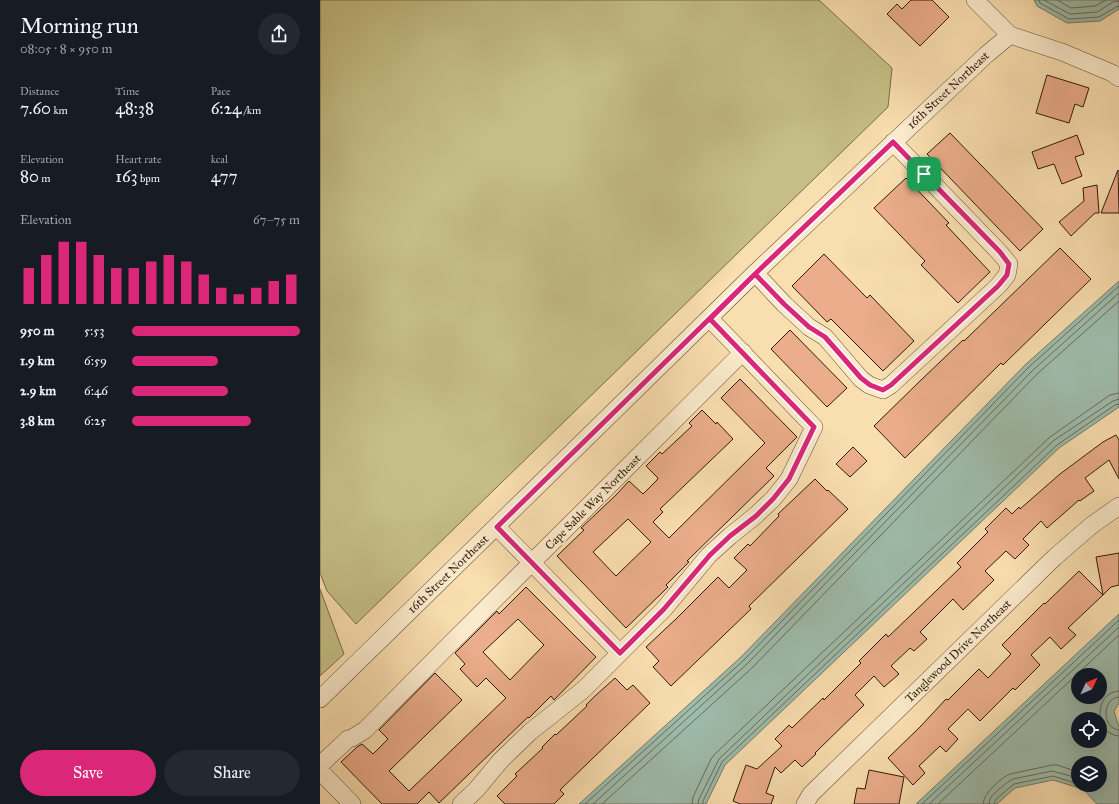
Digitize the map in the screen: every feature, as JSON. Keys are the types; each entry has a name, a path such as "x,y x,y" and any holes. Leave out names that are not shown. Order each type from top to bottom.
{"street":[{"path":"975,0 1010,35 1062,52 1112,73 1119,78"},
{"name":"16th Street Northeast","path":"320,699 755,274 893,142 986,55 1010,35"},
{"path":"755,274 809,327 825,337 861,378 870,385 883,390 891,385 998,286 1007,275 1009,264 1000,252 893,142"},
{"path":"461,804 476,790 501,760 530,732 583,690 664,609 710,555 730,536 756,516 773,499 789,479 814,427 710,319"},
{"name":"Cape Sable Way Northeast","path":"320,765 348,739 366,730 742,352"},
{"name":"Tanglewood Drive Northeast","path":"805,804 811,794 1055,557 1092,525 1119,506"},
{"path":"497,527 620,653"},
{"path":"320,772 352,804"}],"shaded area":[{"path":"320,0 819,0 892,68 888,107 356,624 327,591 320,573"},
{"path":"320,589 344,654 320,676"}],"water":[{"path":"1034,0 1119,0 1119,9 1100,21 1067,23 1037,6"},
{"path":"1119,281 1119,407 1059,448 725,765 706,804 579,804 741,657 1026,364"},
{"path":"1119,614 1119,703 1114,711 1119,727 1119,804 1097,804 1086,792 1107,792 1107,756 1071,756 1071,785 1053,780 1015,788 997,804 916,804"}],"building":[{"path":"911,0 932,0 949,17 920,46 887,14 897,4 902,9"},
{"path":"1047,75 1089,88 1083,107 1075,104 1069,123 1036,113"},
{"path":"950,133 1043,229 1020,251 927,154"},
{"path":"1077,135 1084,154 1075,157 1082,176 1062,184 1054,164 1038,169 1032,152"},
{"path":"1118,170 1119,213 1101,213"},
{"path":"906,178 949,223 946,225 990,272 958,303 921,265 925,261 874,208"},
{"path":"1097,185 1099,213 1095,213 1071,236 1059,222 1084,201 1083,188"},
{"path":"1060,248 1091,279 1003,365 1001,363 905,458 874,426"},
{"path":"824,254 867,298 870,295 914,341 883,371 831,319 827,322 792,286"},
{"path":"790,330 847,388 827,407 771,349"},
{"path":"740,379 797,437 766,468 774,476 687,561 689,562 666,585 668,587 626,628 557,556 584,530 581,528 629,481 643,494 657,480 658,478 646,466 660,452 662,454 692,426 689,423 702,410 716,424 717,422 733,439 660,509 663,512 653,522 669,538 765,443 721,398","holes":["628,519 651,542 616,576 593,552"]},
{"path":"1116,435 1119,440 1119,479 1109,460 1085,478 1094,491 1080,501 1079,500 1047,528 1041,521 1023,539 1029,545 1015,559 1006,551 985,571 994,580 963,610 953,599 920,632 927,639 914,651 910,648 891,666 899,674 884,687 874,676 855,695 864,705 815,753 816,754 802,767 795,760 781,773 775,767 766,793 774,796 771,804 740,804 733,801 746,765 757,769 782,746 775,739 789,725 792,728 823,698 824,700 861,663 859,661 886,634 888,637 961,567 957,563 988,532 985,529 1006,508 1012,514 1019,507 1020,509 1060,474 1103,442"},
{"path":"853,447 867,461 850,477 836,464"},
{"path":"815,479 848,509 749,606 751,609 671,686 653,667 659,661 646,647 718,577 729,588 747,570 734,558 748,544 750,546 779,516 778,514"},
{"path":"1119,553 1119,585 1111,587 1103,595 1096,557"},
{"path":"1079,571 1103,595 1068,628 1076,635 1061,649 1050,637 1031,655 1040,665 1015,690 1013,688 980,721 968,709 948,729 958,739 946,752 940,746 919,766 925,773 913,785 888,758 946,699 948,700 979,669 988,678 1011,654 1002,645"},
{"path":"526,587 596,657 554,700 551,696 439,803 429,792 417,804 382,804 341,762 362,744 373,754 388,739 379,730 435,673 462,700 389,771 409,791 506,698 486,678 477,687 460,669 465,664 455,653 497,611 499,614","holes":["518,619 544,645 510,680 483,652"]},
{"path":"615,678 627,690 633,685 650,703 560,790 564,794 554,804 505,804 497,796 517,776 515,774"},
{"path":"869,770 904,777 899,804 854,804 857,788 865,789"}],"route":[{"path":"924,174 893,142 755,274 710,319 497,527 620,653 664,609 710,555 730,536 756,516 773,499 789,479 814,427 710,319 732,296 755,274 809,327 825,337 861,378 870,385 883,390 891,385 998,286 1007,275 1009,264 1000,252 924,174"}]}
